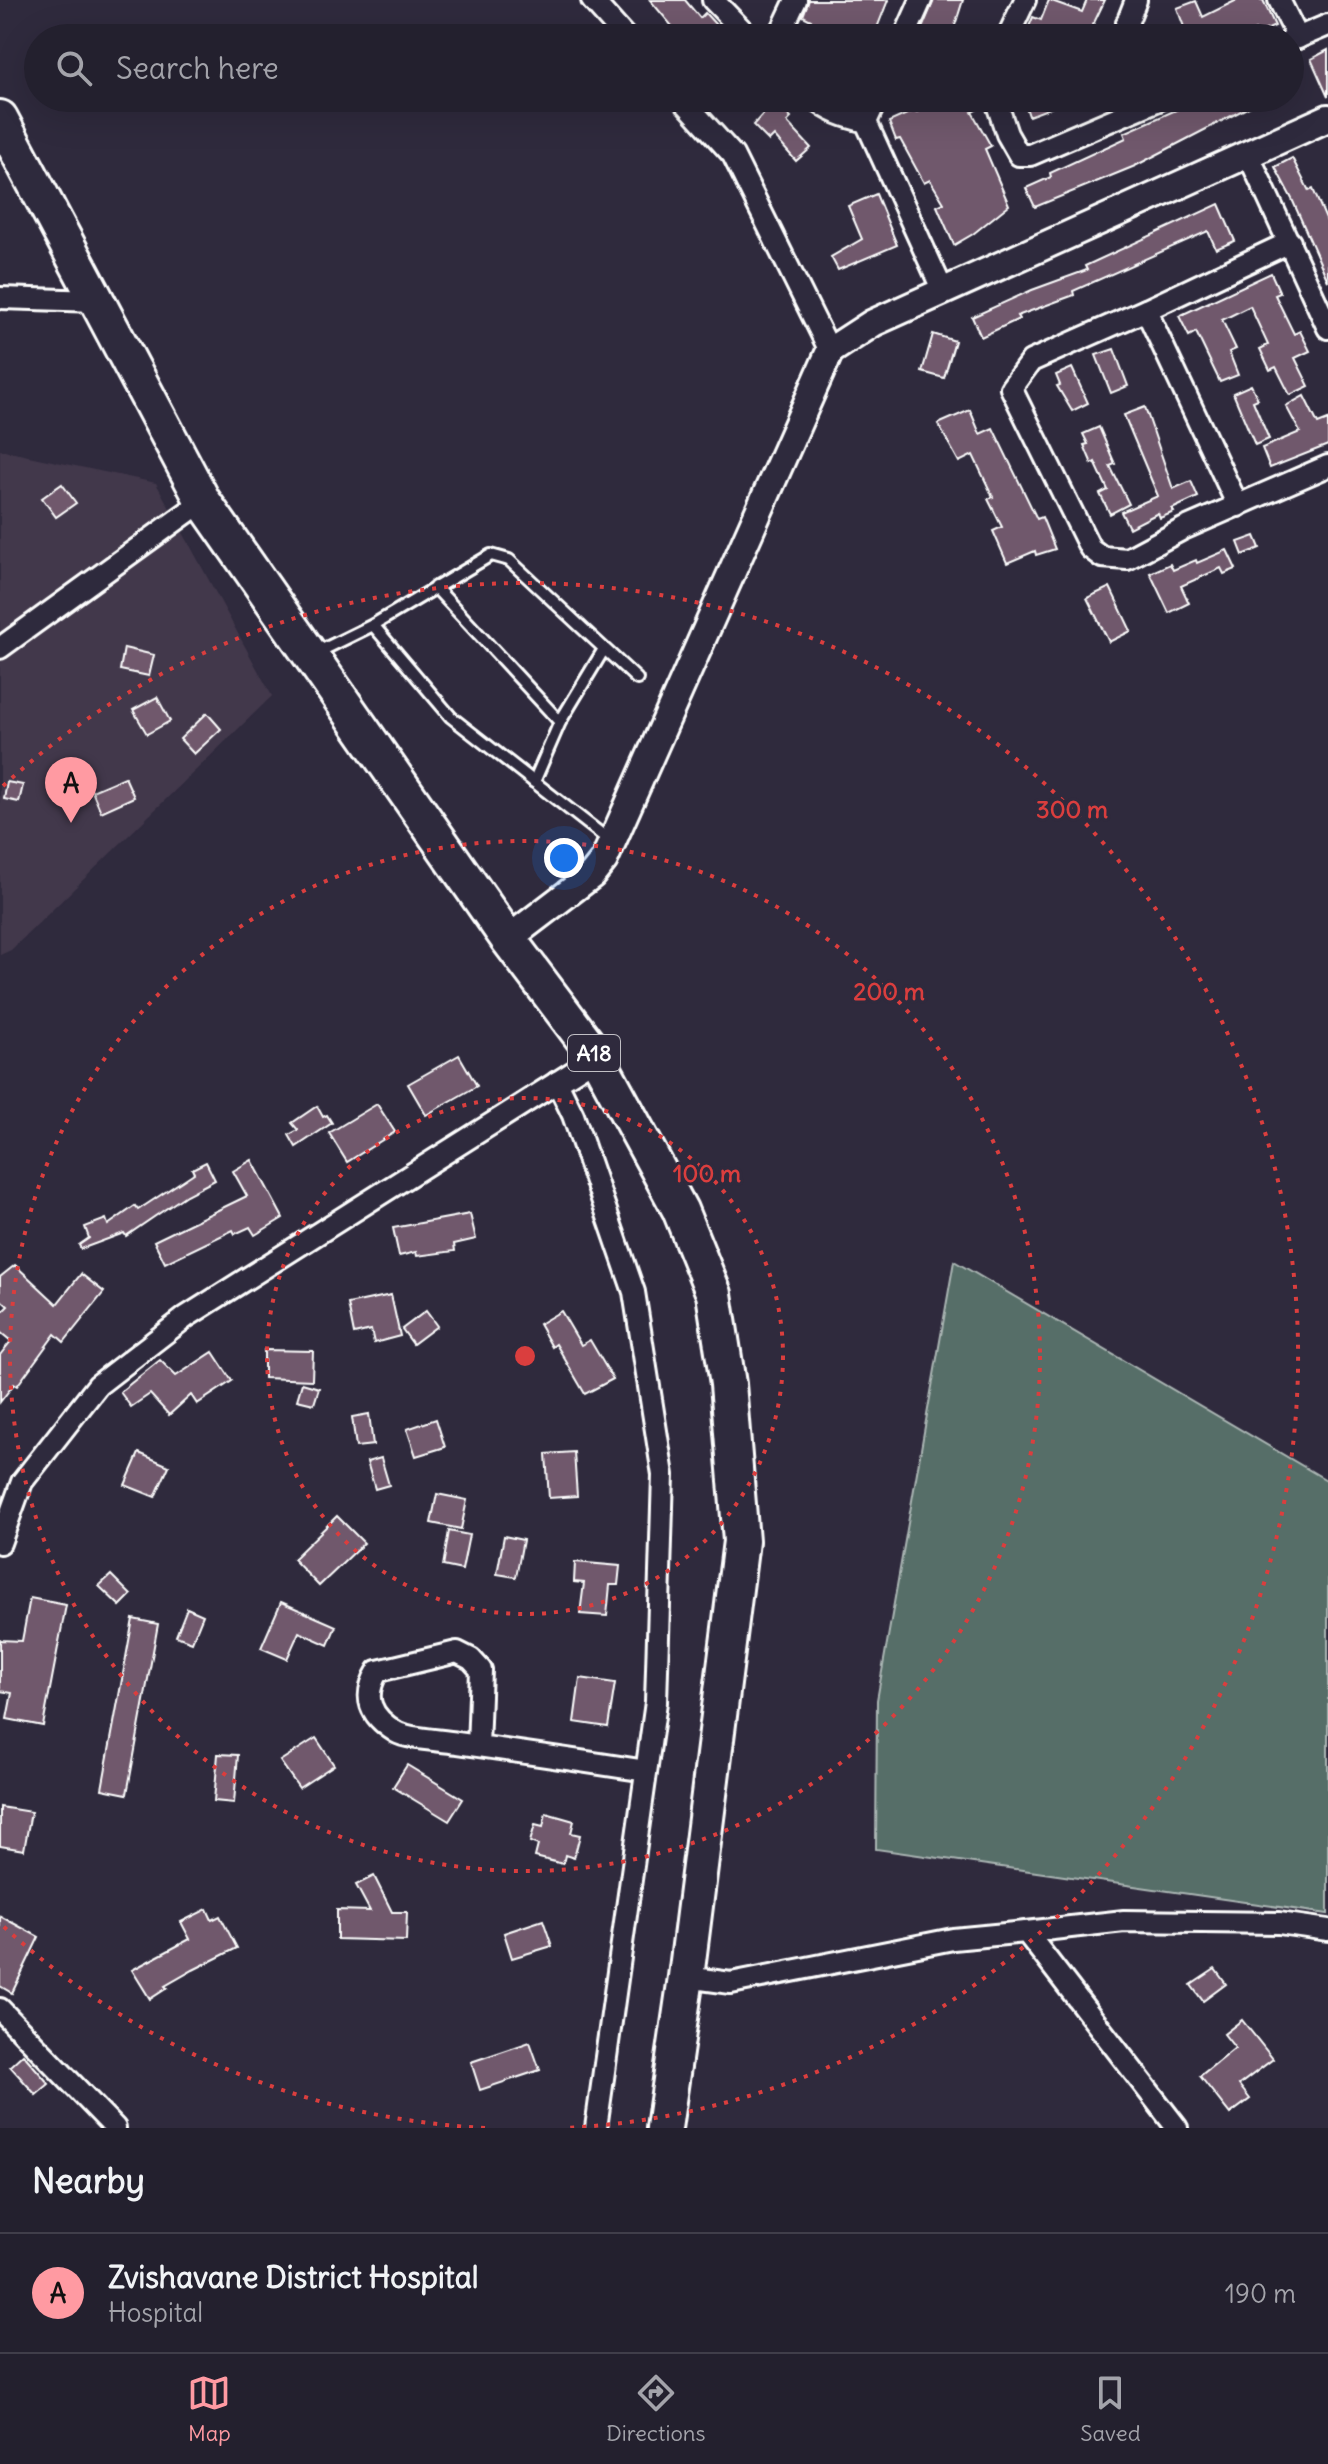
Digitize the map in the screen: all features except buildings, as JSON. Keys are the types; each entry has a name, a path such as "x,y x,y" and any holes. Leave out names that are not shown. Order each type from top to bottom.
{"highway":[{"name":"A18","path":"0,118 203,501 508,939 597,1057 680,1210 714,1294 728,1384 741,1541 664,2128"}],"street":[{"path":"592,0 613,24"},
{"path":"713,0 736,24"},
{"path":"785,24 796,0"},
{"path":"910,24 921,0"},
{"path":"1014,24 1025,0"},
{"path":"1127,24 1136,0"},
{"path":"1279,0 1288,24"},
{"path":"1304,36 1328,25"},
{"path":"694,112 733,155 830,351"},
{"path":"835,112 866,122"},
{"path":"871,112 866,122 943,291"},
{"path":"1000,112 1013,147 1019,155 1030,155 1129,112"},
{"path":"508,939 592,875 604,860 830,351 873,323 1328,118"},
{"path":"1248,154 1328,328"},
{"path":"1290,242 1031,361 1019,373 1011,388 1090,548 1102,557 1127,559 1183,529 1328,466"},
{"path":"0,298 97,301"},
{"path":"1146,310 1238,506"},
{"path":"0,648 203,501"},
{"path":"0,1543 22,1482 98,1385 186,1317 597,1057"},
{"path":"557,1082 573,1115 634,1292 663,1475 656,1702 596,2128"},
{"path":"478,1746 481,1670 471,1659 457,1652 378,1671 369,1686 368,1699 379,1718 398,1734 478,1746 646,1771"},
{"path":"686,1977 731,1983 953,1939 1124,1921 1279,1923 1328,1930"},
{"path":"1026,1932 1177,2128"},
{"path":"0,2009 115,2128"}],"lane":[{"path":"311,656 373,625 491,555 509,560 637,679"},
{"path":"435,587 560,722"},
{"path":"373,625 451,717 612,843"},
{"path":"534,782 560,722 604,649"}],"shaded area":[{"path":"0,450 156,483 272,696 11,950 0,955"}],"green space":[{"path":"954,1261 1328,1481 1328,1914 876,1849 877,1700"}],"place":[{"name":"Zvishavane District Hospital","path":"71,823"}]}
